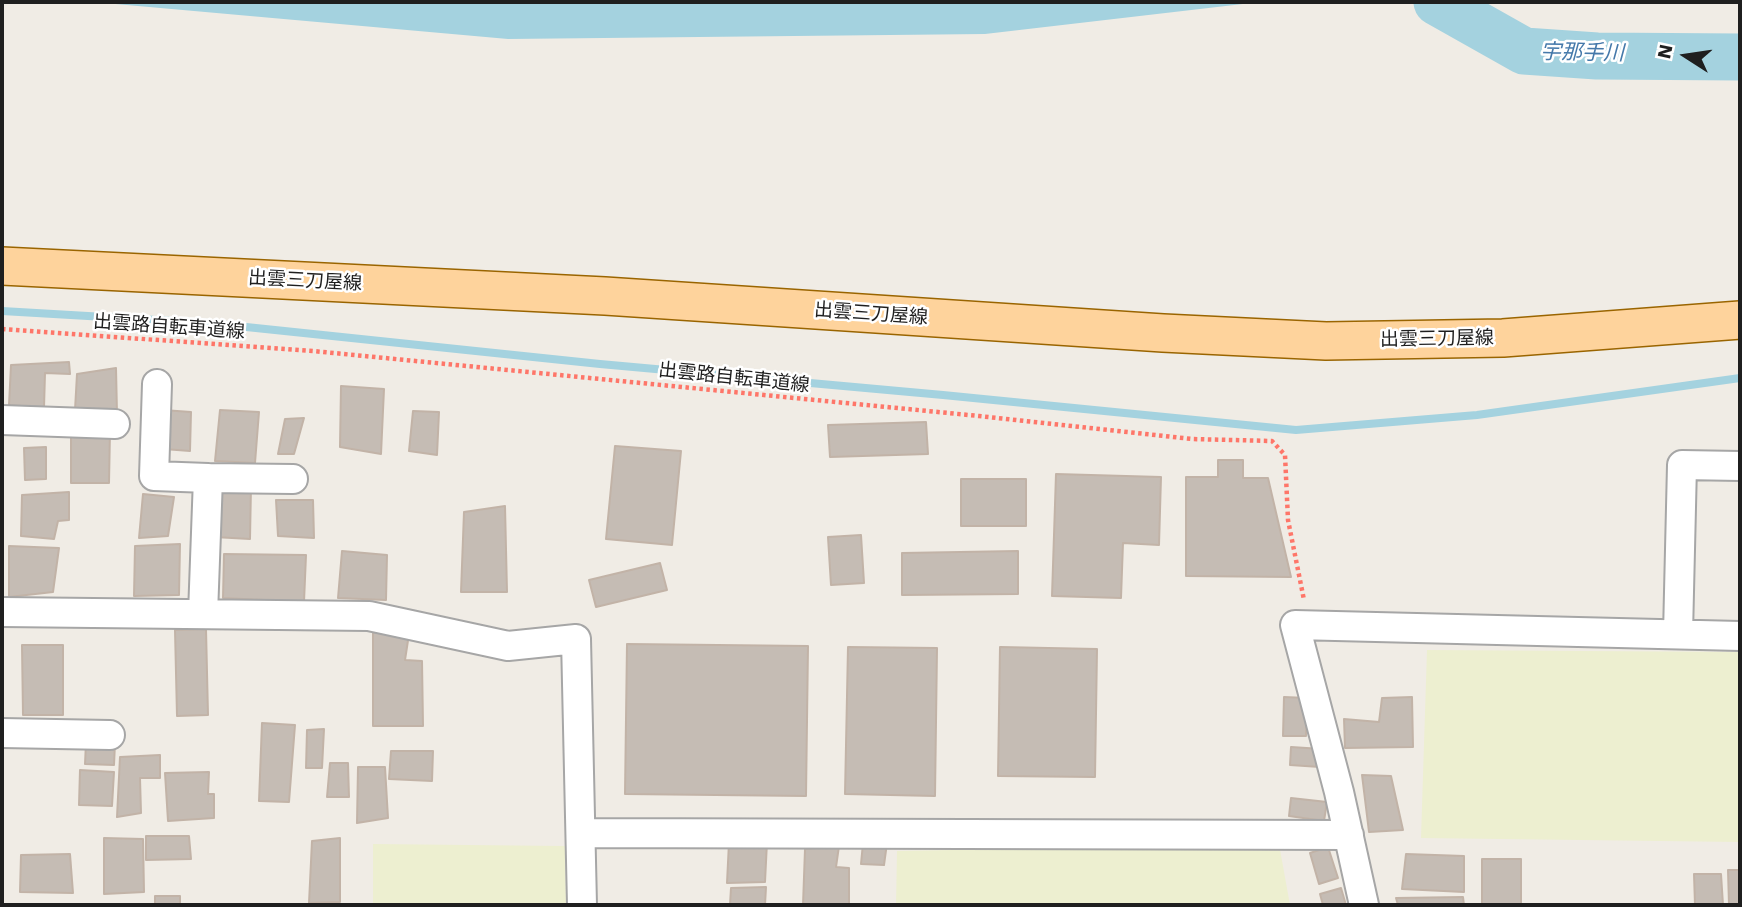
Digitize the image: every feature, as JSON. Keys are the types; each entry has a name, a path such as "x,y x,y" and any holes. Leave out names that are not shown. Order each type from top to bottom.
{"main road":[{"name":"出雲三刀屋線","path":"2,266 605,296 1163,333 1326,341 1503,338 1740,320"}],"street":[{"path":"157,384 154,476 293,479"},
{"path":"2,420 115,424"},
{"path":"1678,634 1682,466 1740,466"},
{"path":"203,614 208,478"},
{"path":"2,612 369,616 508,646 576,639 582,905"},
{"path":"1364,905 1339,793 1295,625 1740,636"},
{"path":"2,733 110,735"},
{"path":"581,833 1349,835"}],"path":[{"name":"出雲路自転車道線","path":"2,329 313,351 1192,439 1272,441 1285,456 1288,520 1309,625"}],"green space":[{"path":"1427,650 1740,652 1740,842 1421,838"},
{"path":"373,844 565,846 566,905 373,905"},
{"path":"1279,844 1290,905 896,905 897,851"}],"water":[{"path":"93,2 1260,2 985,34 508,39"}],"building":[{"path":"69,362 70,374 45,373 44,408 9,405 11,365"},
{"path":"116,368 117,414 75,410 77,374"},
{"path":"341,386 384,389 381,454 340,447"},
{"path":"163,410 191,412 190,451 164,449"},
{"path":"220,410 259,412 255,463 215,461"},
{"path":"413,411 439,412 437,455 409,451"},
{"path":"304,418 294,454 278,454 285,419"},
{"path":"926,422 928,454 830,457 828,425"},
{"path":"110,431 109,483 71,483 71,435"},
{"path":"615,446 681,451 672,545 606,539"},
{"path":"46,447 46,479 25,480 24,448"},
{"path":"1218,460 1243,460 1243,478 1268,478 1291,577 1186,576 1186,477 1218,477"},
{"path":"1056,474 1161,477 1159,545 1123,543 1121,598 1052,596"},
{"path":"961,479 1026,479 1026,526 961,526"},
{"path":"251,486 250,539 214,537 215,487"},
{"path":"69,492 69,520 58,521 54,539 21,536 22,495"},
{"path":"143,494 174,497 168,536 139,538"},
{"path":"276,500 313,500 314,538 278,536"},
{"path":"505,506 507,592 461,592 464,512"},
{"path":"861,535 864,583 831,585 828,537"},
{"path":"180,544 179,595 134,596 135,546"},
{"path":"9,546 59,548 53,592 9,597"},
{"path":"342,551 387,555 386,600 338,598"},
{"path":"1018,551 1018,594 902,595 902,553"},
{"path":"224,554 306,555 304,602 223,598"},
{"path":"660,563 667,590 596,607 589,580"},
{"path":"206,629 208,715 177,716 175,630"},
{"path":"373,631 409,634 405,660 422,661 423,726 373,726"},
{"path":"627,644 808,646 806,796 625,794"},
{"path":"22,645 63,645 63,715 23,715"},
{"path":"848,647 937,648 935,796 845,794"},
{"path":"1000,647 1097,649 1095,777 998,776"},
{"path":"1284,697 1307,698 1306,736 1283,736"},
{"path":"1412,697 1413,747 1345,748 1344,719 1379,722 1382,698"},
{"path":"262,723 295,725 289,802 259,801"},
{"path":"324,729 322,768 306,768 307,730"},
{"path":"86,742 115,743 114,765 85,764"},
{"path":"1291,747 1322,749 1320,767 1290,765"},
{"path":"391,751 433,751 432,781 389,779"},
{"path":"160,755 160,778 140,778 141,813 117,817 120,757"},
{"path":"330,763 348,763 349,797 327,797"},
{"path":"358,767 385,767 388,818 357,823"},
{"path":"80,770 114,772 112,806 79,805"},
{"path":"209,772 208,794 214,794 214,818 168,821 165,773"},
{"path":"1362,775 1391,776 1403,830 1369,832"},
{"path":"1291,798 1327,802 1324,821 1289,816"},
{"path":"146,836 189,836 191,859 146,860"},
{"path":"104,838 143,839 144,892 104,894"},
{"path":"340,838 340,902 309,903 312,841"},
{"path":"729,842 767,842 765,882 727,883"},
{"path":"863,843 887,843 884,865 861,864"},
{"path":"839,846 836,867 849,868 849,905 803,905 805,849"},
{"path":"1328,847 1338,878 1319,884 1310,853"},
{"path":"70,854 73,893 20,892 21,855"},
{"path":"1406,854 1464,856 1464,892 1402,889"},
{"path":"1482,859 1521,859 1521,905 1482,905"},
{"path":"1728,870 1740,870 1740,905 1729,905"},
{"path":"1694,874 1721,874 1723,905 1695,905"},
{"path":"766,887 765,905 730,905 731,888"},
{"path":"1341,888 1346,905 1323,905 1320,894"},
{"path":"155,896 180,896 180,905 155,905"},
{"path":"1463,897 1464,905 1398,905 1396,898"}],"waterway":[{"name":"宇那手川","path":"1437,2 1524,51 1597,56 1740,57"},
{"path":"2,311 208,323 600,364 1296,430 1477,415 1740,378"}]}
